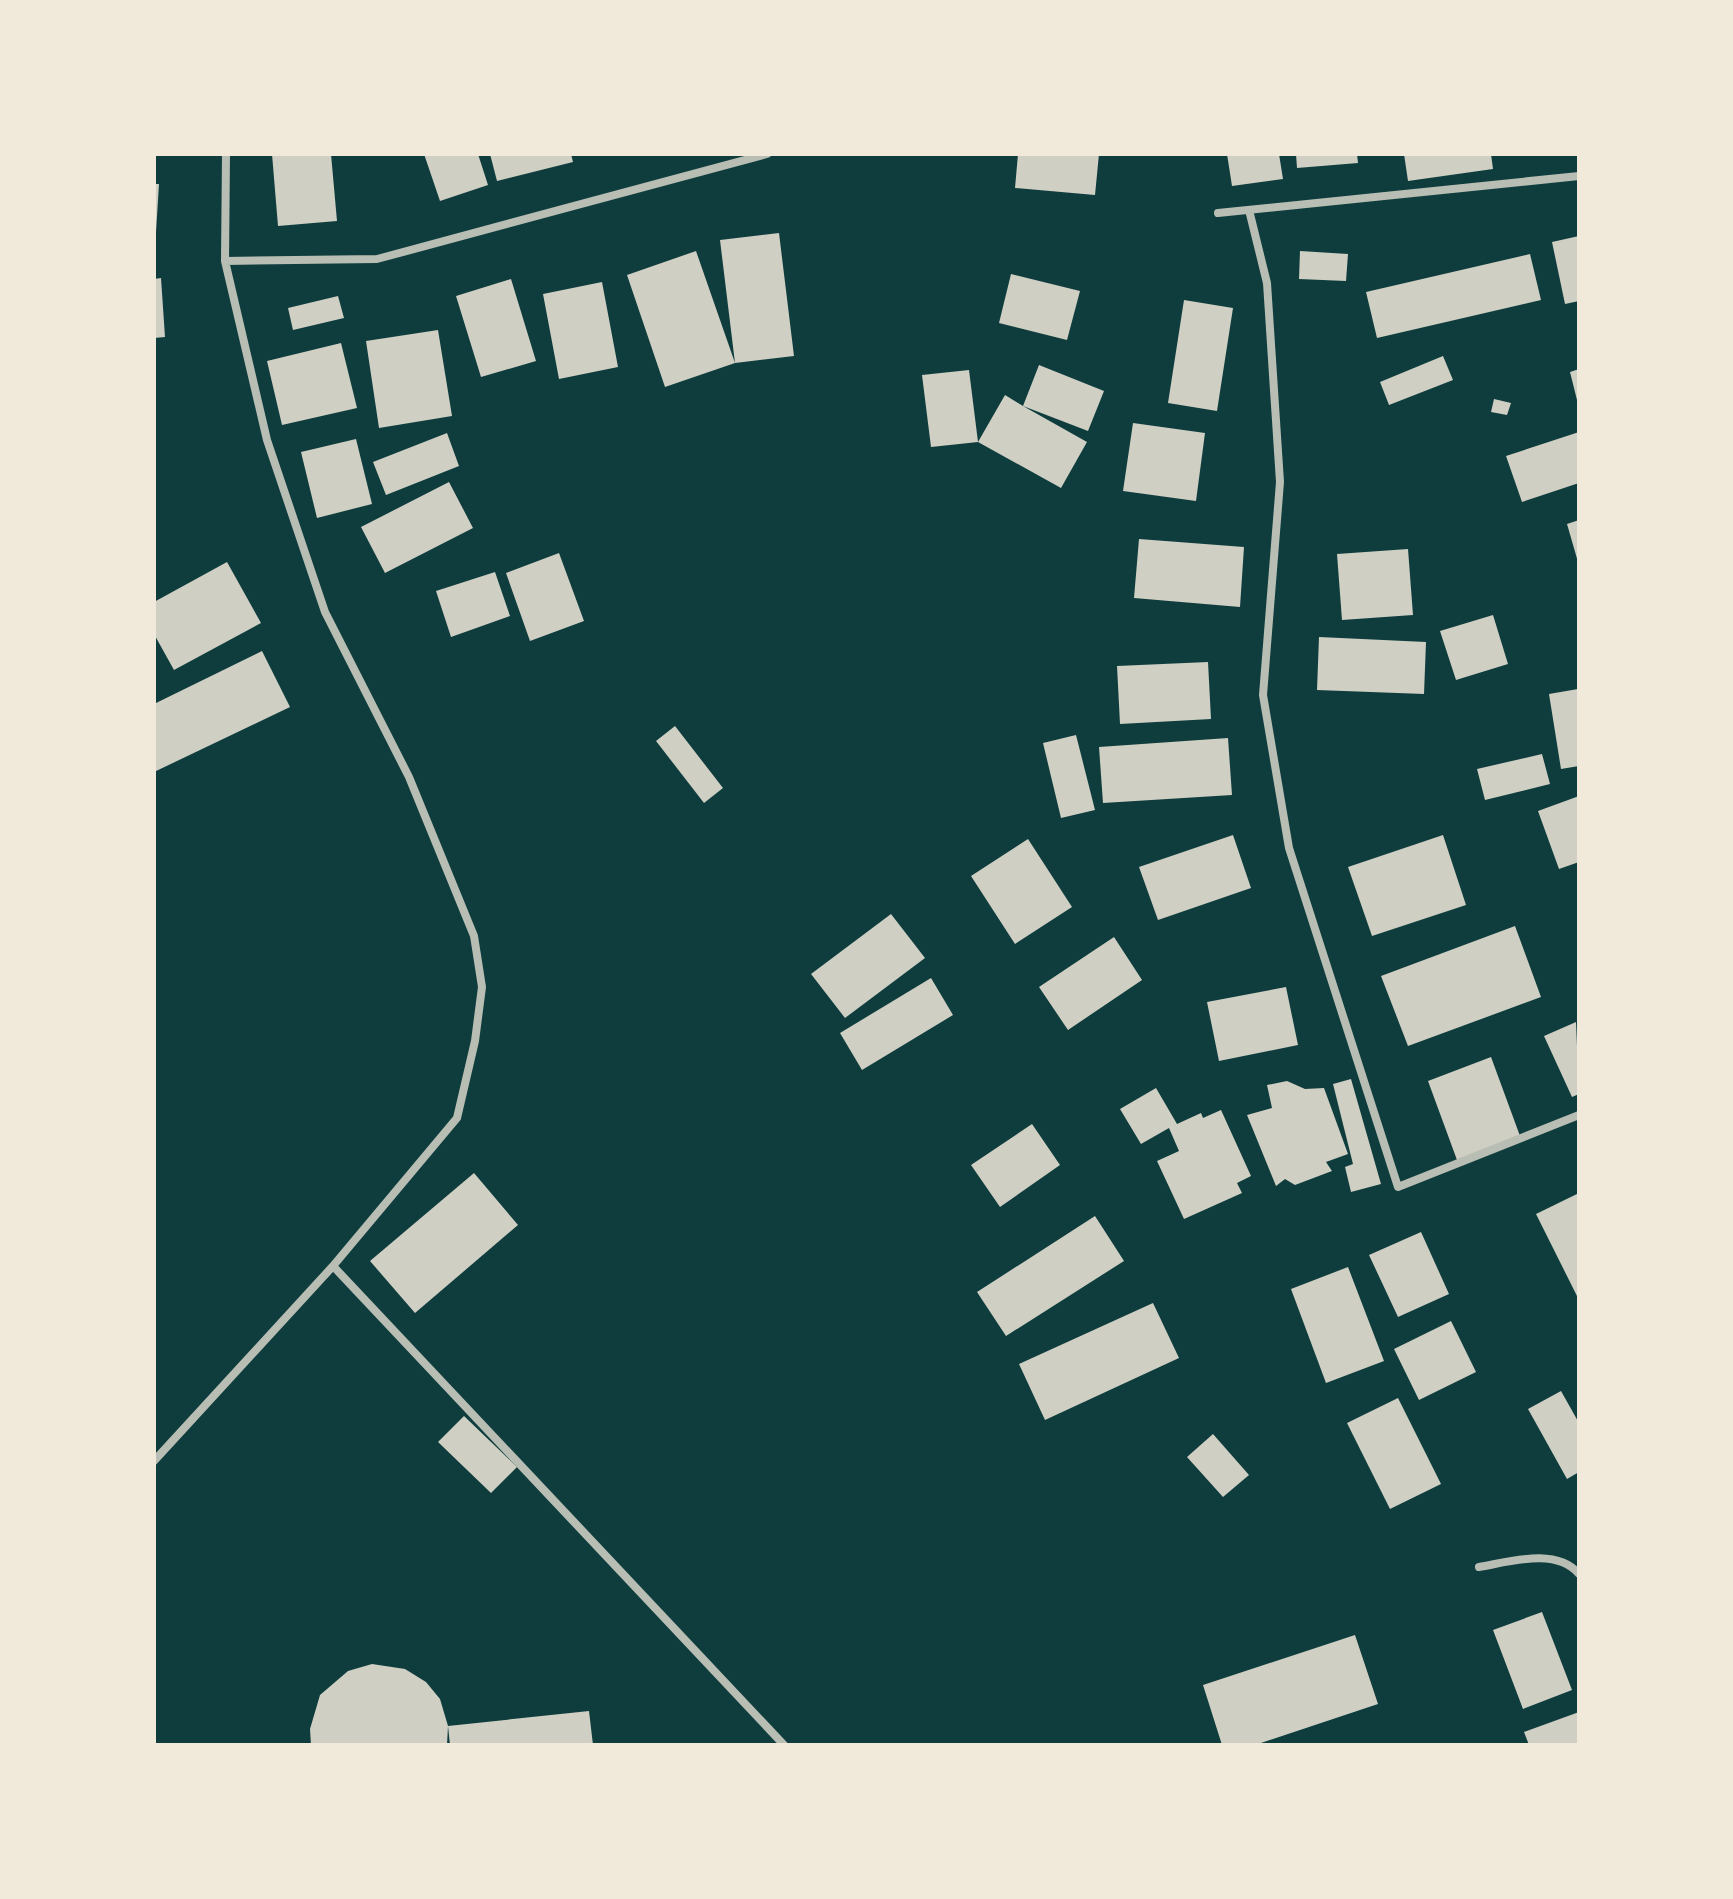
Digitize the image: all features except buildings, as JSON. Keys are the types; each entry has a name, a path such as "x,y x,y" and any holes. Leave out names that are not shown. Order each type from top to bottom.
{"street":[{"path":"154,1461 333,1266 457,1118 475,1041 482,987 474,936 409,777 325,612 267,440 225,261 226,154"},
{"path":"225,261 377,259 767,154"},
{"path":"1218,213 1579,176"},
{"path":"1249,210 1267,283 1280,482 1263,695 1289,848 1398,1187 1579,1115"},
{"path":"333,1266 784,1745"},
{"path":"1479,1567 1534,1558 1571,1565 1579,1574"}]}
